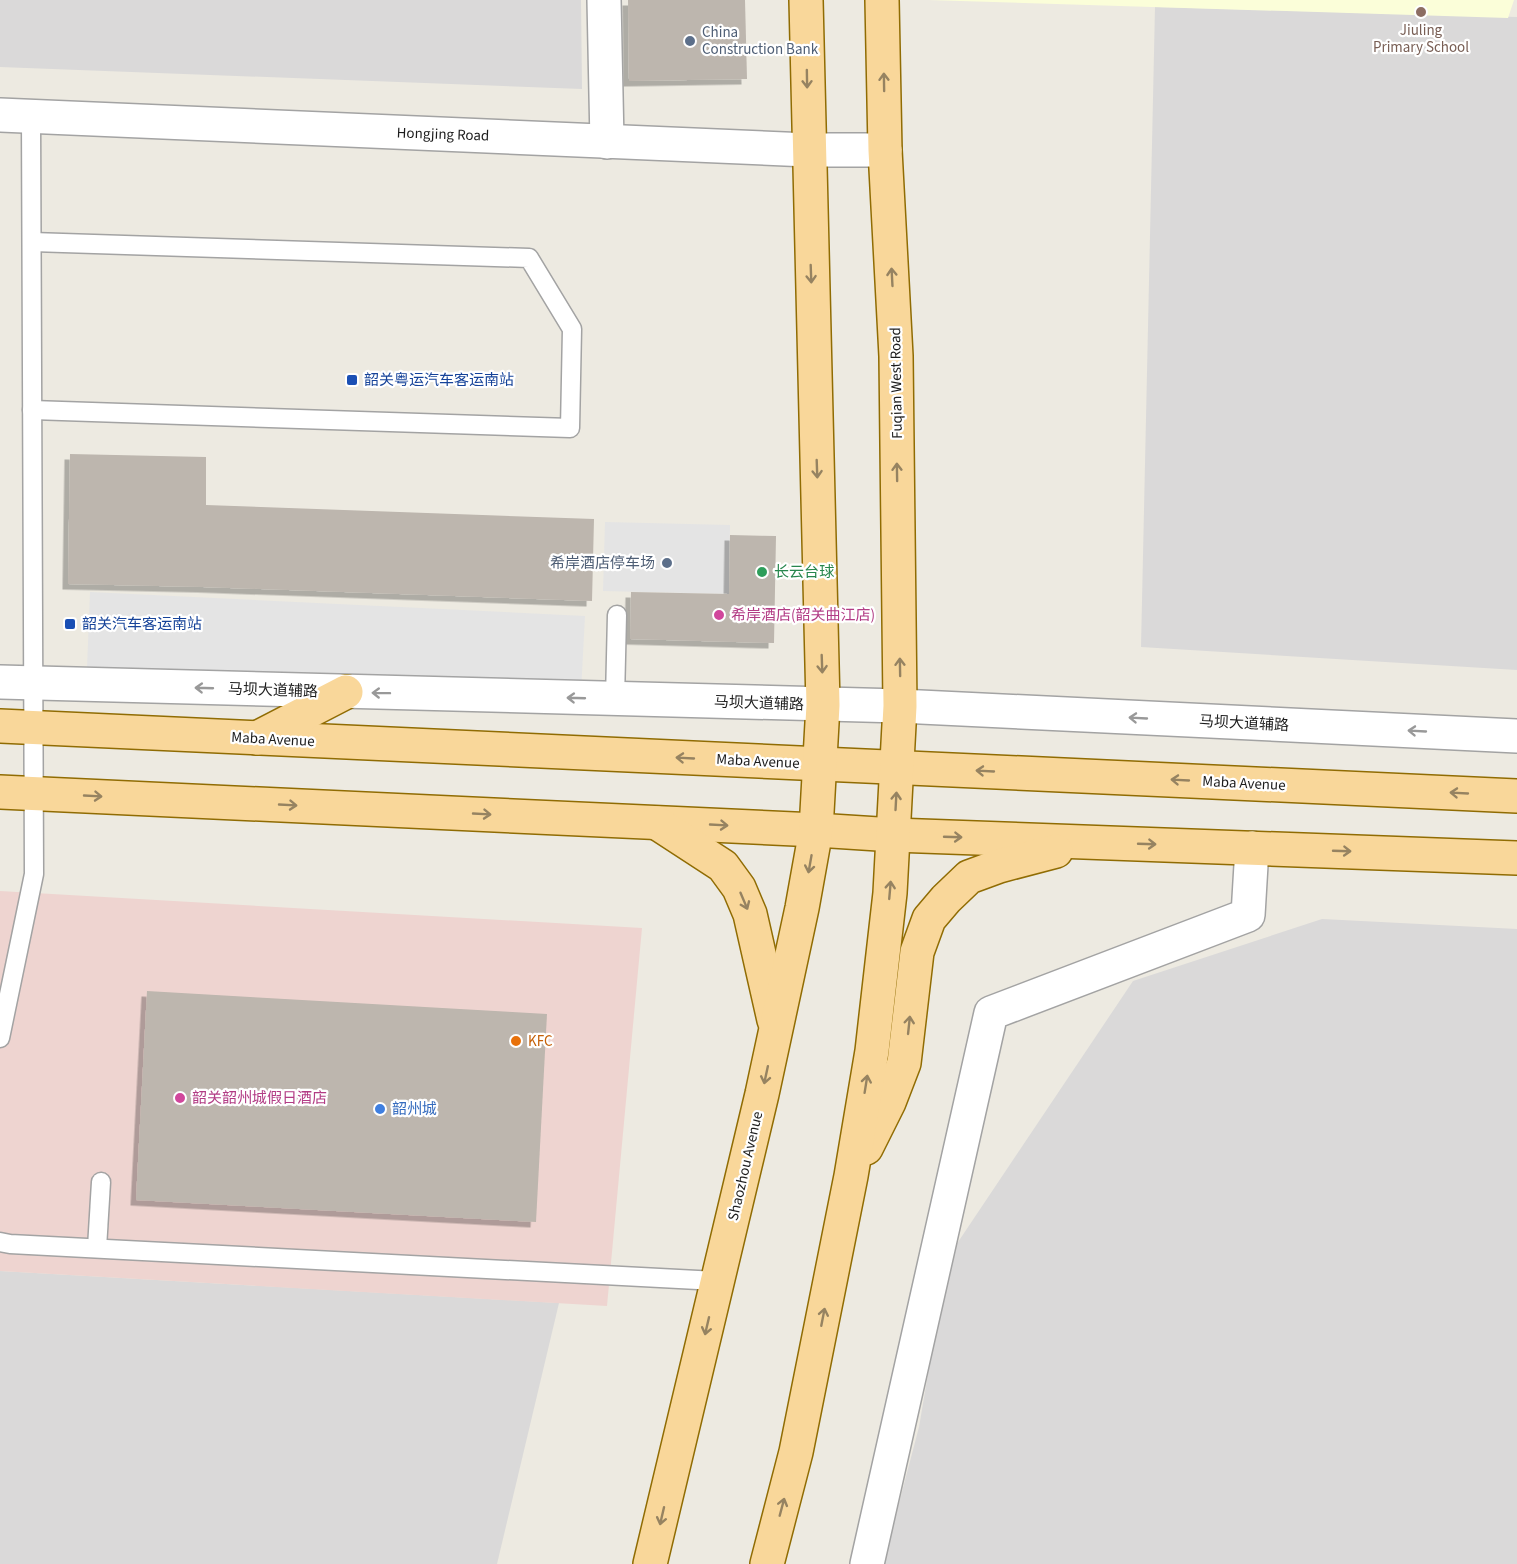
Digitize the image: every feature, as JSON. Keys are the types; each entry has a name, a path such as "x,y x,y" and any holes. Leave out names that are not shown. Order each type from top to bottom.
{"main road":[{"path":"806,0 823,705 820,764"},
{"name":"Fuqian West Road","path":"882,0 885,150 896,356 900,706 897,767"},
{"path":"256,739 346,692"},
{"name":"Maba Avenue","path":"0,726 1517,796"},
{"name":"Shaozhou Avenue","path":"650,1564 776,1029 802,908 816,830 820,764"},
{"path":"767,1564 796,1452 851,1176 872,1051 890,893 897,767"},
{"path":"0,792 894,835 1517,858"},
{"path":"656,822 723,866 739,888 750,914 776,1029"},
{"path":"851,1176 889,1102 904,1063 917,952 929,919 946,898 969,877 999,866 1092,842"}],"street":[{"path":"604,0 607,142"},
{"name":"Hongjing Road","path":"16,116 808,150 885,150"},
{"name":"马坝大道辅路","path":"0,682 900,706 1517,736"},
{"path":"867,1564 991,1013 1248,915 1252,848"}],"lane":[{"path":"0,1038 34,874 32,242 16,116"},
{"path":"32,242 529,258 572,329 570,428 32,410"},
{"path":"615,699 617,615"},
{"path":"97,1248 101,1182"},
{"path":"0,1242 717,1281"}],"shaded area":[{"path":"0,0 581,0 582,89 0,67"},
{"name":"Jiuling Primary School","path":"928,0 1514,0 1508,18"},
{"path":"1155,7 1517,17 1517,670 1141,647"},
{"name":"希岸酒店停车场","path":"605,522 730,525 729,594 603,591"},
{"path":"90,592 585,616 581,692 87,668"},
{"path":"0,891 642,928 607,1306 0,1271"},
{"path":"1322,919 1517,929 1517,1564 883,1564 919,1427 948,1257 1133,981"},
{"path":"0,1271 559,1303 497,1564 0,1564"}],"building":[{"path":"628,0 745,0 747,79 629,81"},
{"path":"70,454 206,457 206,505 594,519 592,601 68,584"},
{"path":"730,535 776,536 774,643 630,639 631,592 729,594"},
{"name":"韶州城","path":"147,991 547,1014 536,1222 136,1200"}],"place":[{"name":"Jiuling Primary School","path":"1421,12"},
{"name":"China Construction Bank","path":"690,41"},
{"name":"韶关粤运汽车客运南站","path":"352,380"},
{"name":"希岸酒店停车场","path":"667,563"},
{"name":"长云台球","path":"762,572"},
{"name":"希岸酒店(韶关曲江店)","path":"719,615"},
{"name":"韶关汽车客运南站","path":"70,624"},
{"name":"KFC","path":"516,1041"},
{"name":"韶关韶州城假日酒店","path":"180,1098"},
{"name":"韶州城","path":"380,1109"}]}
